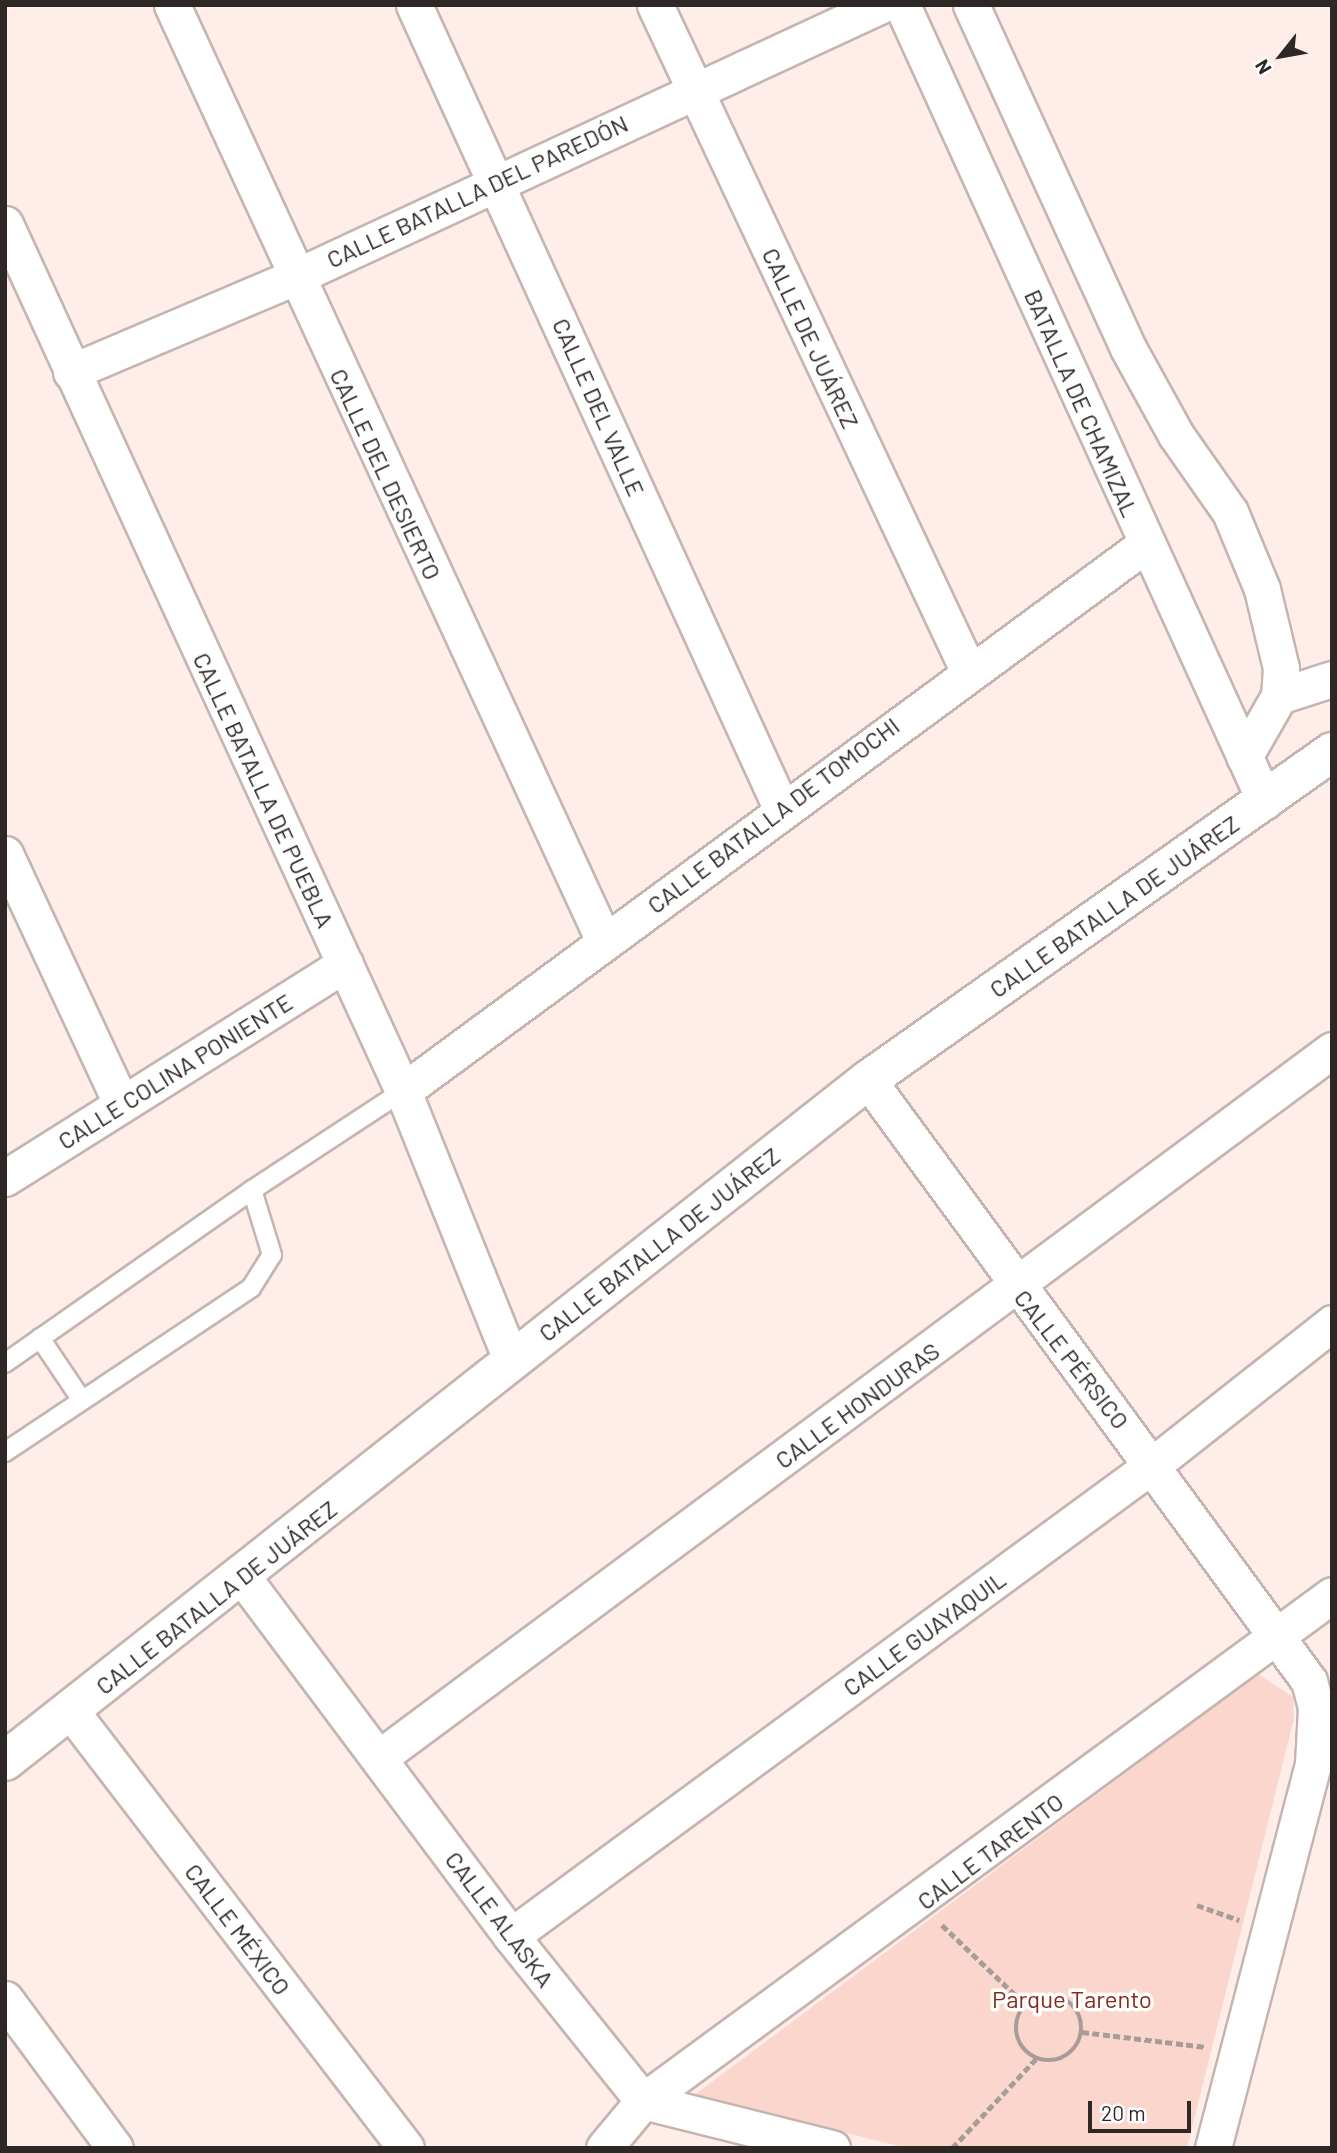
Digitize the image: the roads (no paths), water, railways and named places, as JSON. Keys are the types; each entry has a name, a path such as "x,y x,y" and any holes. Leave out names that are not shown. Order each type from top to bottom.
{"street":[{"name":"CALLE DEL DESIERTO","path":"172,5 295,277 604,941"},
{"name":"CALLE DEL VALLE","path":"414,5 782,810"},
{"name":"CALLE DE JUÁREZ","path":"655,5 968,670"},
{"name":"CALLE BATALLA DEL PAREDÓN","path":"71,372 295,277 881,5"},
{"name":"BATALLA DE CHAMIZAL","path":"902,5 1265,801"},
{"path":"971,5 1128,348 1244,544 1272,623 1279,696 1244,757"},
{"name":"CALLE BATALLA DE PUEBLA","path":"5,225 402,1091 511,1360"},
{"name":"CALLE BATALLA DE TOMOCHI","path":"402,1091 968,670 1146,544"},
{"path":"1279,696 1332,680"},
{"name":"CALLE BATALLA DE JUÁREZ","path":"5,1761 244,1579 511,1360 868,1080 1332,752"},
{"path":"5,854 16,908 121,1103"},
{"name":"CALLE COLINA PONIENTE","path":"5,1178 345,964"},
{"name":"CALLE HONDURAS","path":"380,1757 1332,1050"},
{"name":"CALLE PÉRSICO","path":"868,1080 1015,1288 1155,1463 1309,1681 1317,1736 1270,1931 1213,2148"},
{"name":"CALLE GUAYAQUIL","path":"510,1936 1155,1463 1332,1323"},
{"name":"CALLE ALASKA","path":"244,1579 380,1757 510,1936 643,2101"},
{"name":"CALLE TARENTO","path":"604,2148 643,2101 920,1903 1332,1595"},
{"name":"CALLE MÉXICO","path":"70,1710 406,2148"},
{"path":"5,1999 115,2148"},
{"path":"643,2101 832,2148"}],"lane":[{"path":"5,1363 252,1190 402,1091"},
{"path":"5,1452 264,1274 272,1255 252,1190"},
{"path":"40,1338 81,1399"}],"park label":[{"name":"Parque Tarento","path":"1072,1999"}]}
